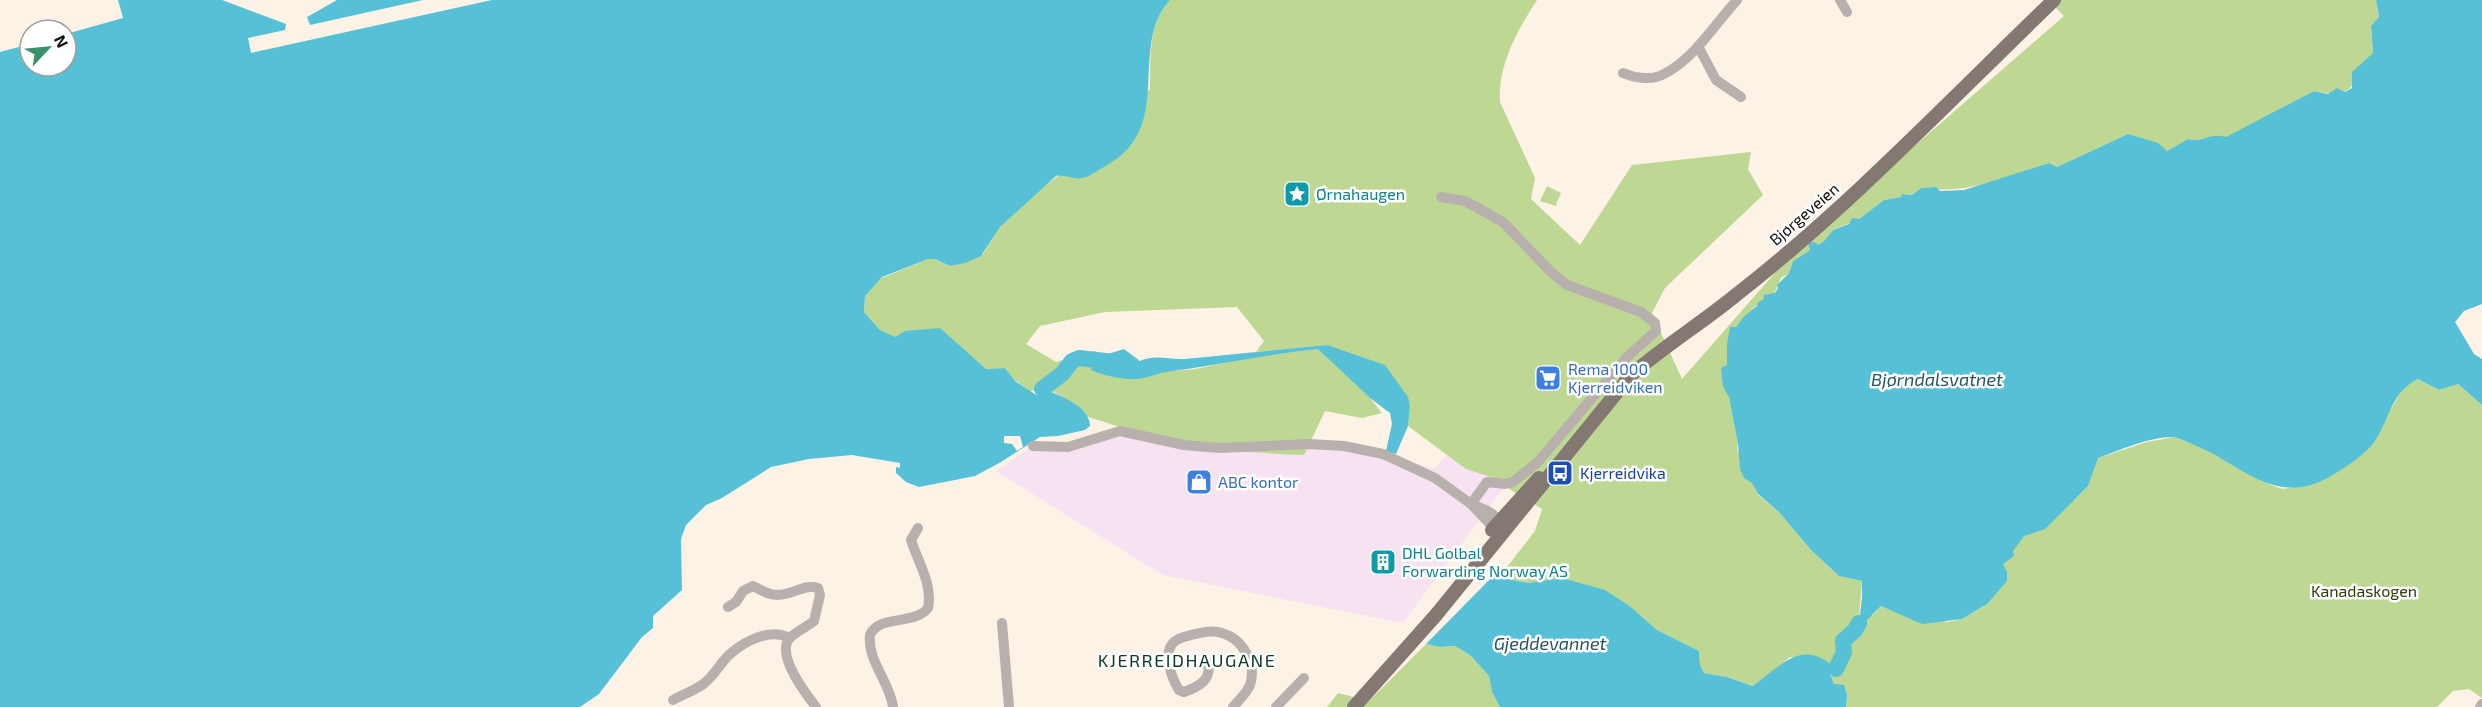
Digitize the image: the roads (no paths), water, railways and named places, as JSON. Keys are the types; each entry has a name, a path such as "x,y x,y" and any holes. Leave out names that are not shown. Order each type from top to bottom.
{"main road":[{"name":"Bjørgeveien","path":"1354,707 1436,615 1499,526 1572,447 1631,375 1651,357 1736,295 1849,198 2054,0"}],"street":[{"path":"1623,73 1650,78 1663,75 1698,46 1737,0"},
{"path":"1840,0 1847,12"},
{"path":"1698,46 1716,80 1741,98"},
{"path":"1441,197 1465,201 1503,222 1567,285 1641,312 1655,323 1656,331 1627,357 1537,463 1513,482 1505,484 1487,482 1471,504"},
{"path":"1033,446 1068,447 1120,431 1184,445 1219,448 1309,444 1344,446 1383,454 1412,466 1435,478 1471,504 1492,513 1499,526"},
{"path":"893,707 889,690 870,648 870,635 878,626 919,617 928,608 929,595 911,540 918,528"},
{"path":"728,607 736,602 743,591 753,586 769,594 784,594 807,587 818,588 820,595 814,621 789,638 786,645 799,685 816,707"},
{"path":"1002,623 1009,707"},
{"path":"1209,663 1210,669 1202,684 1184,692 1179,690 1170,668 1168,653 1170,647 1183,637 1211,631 1220,632 1235,639 1249,659 1251,675 1246,691 1233,707"},
{"path":"673,700 702,685 730,654 746,644 763,635 779,632 789,638"},
{"path":"1276,707 1304,678"}],"water":[{"path":"118,0 222,0 286,24 285,30 248,38 251,53 492,0 1170,0 1158,19 1152,40 1146,108 1140,130 1128,149 1086,177 1056,176 1000,227 981,256 950,266 935,259 928,259 882,277 865,296 864,312 880,330 895,337 905,331 940,328 986,369 1005,368 1015,381 1038,396 1042,389 1072,402 1085,412 1090,426 1085,430 1058,436 1040,437 975,476 919,487 906,482 896,473 896,467 900,468 900,463 852,455 809,459 771,467 722,498 706,505 686,525 681,539 682,590 653,616 653,628 642,637 599,694 580,707 0,707 0,52 18,47 18,78 78,78 78,31 123,18"},
{"path":"337,0 423,0 310,25 307,17"},
{"name":"Bjørndalsvatnet","path":"2376,0 2482,0 2482,304 2464,311 2455,322 2474,354 2482,359 2482,405 2458,384 2439,390 2418,379 2409,384 2396,398 2375,441 2363,454 2327,478 2311,485 2294,488 2264,482 2209,452 2173,437 2135,444 2098,458 2088,486 2045,529 2024,536 2013,551 2014,556 2003,564 2007,572 2007,581 1987,604 1962,619 1922,624 1881,606 1863,624 1859,623 1862,581 1839,576 1811,550 1779,512 1758,494 1752,483 1744,478 1740,469 1738,444 1729,397 1723,387 1721,368 1727,365 1730,327 1736,327 1744,316 1757,306 1758,302 1763,300 1764,295 1775,293 1777,285 1789,273 1793,261 1810,250 1808,243 1814,242 1818,245 1833,230 1849,224 1852,218 1859,219 1884,200 1901,197 1902,194 1912,195 1921,188 1936,187 1940,191 1964,190 2049,163 2057,167 2128,134 2158,143 2167,151 2188,139 2226,137 2314,91 2328,94 2337,88 2345,92 2352,88 2352,72 2373,53 2371,26 2379,17"},
{"path":"1327,345 1385,365 1408,397 1410,406 1408,426 1396,454 1386,451 1392,424 1390,413 1370,398 1318,349 1163,373 1140,379 1119,378 1091,370 1092,359 1124,349 1140,361 1151,358 1185,359"},
{"name":"Gjeddevannet","path":"1497,572 1503,578 1528,583 1562,578 1605,590 1631,607 1657,630 1699,651 1700,665 1704,673 1727,677 1753,686 1783,663 1802,655 1813,655 1836,669 1830,674 1834,684 1844,685 1847,695 1846,707 1500,707 1492,692 1489,676 1470,655 1455,646 1440,647 1426,644"}],"waterway":[{"path":"1042,389 1062,374 1072,361 1079,358 1114,362"},
{"path":"1836,669 1844,652 1843,641 1859,623"}],"place":[{"name":"Ørnahaugen","path":"1297,194"},
{"name":"Rema 1000 Kjerreidviken","path":"1548,378"},
{"name":"Kjerreidvika","path":"1560,473"},
{"name":"ABC kontor","path":"1199,482"},
{"name":"DHL Golbal Forwarding Norway AS","path":"1383,562"}],"district":[{"name":"KJERREIDHAUGANE","path":"1187,661"}],"park label":[{"name":"Kanadaskogen","path":"2364,591"}]}
